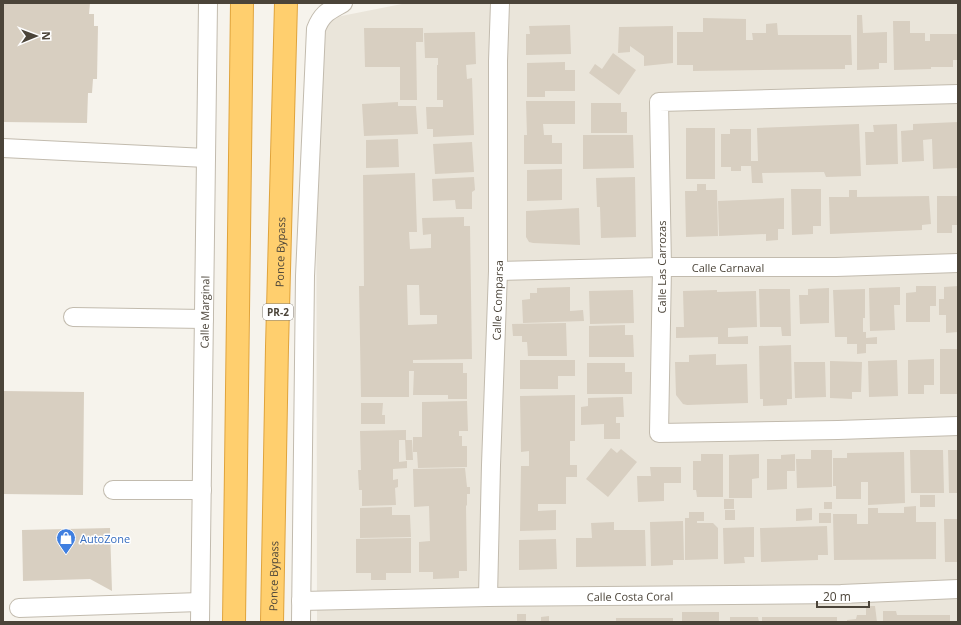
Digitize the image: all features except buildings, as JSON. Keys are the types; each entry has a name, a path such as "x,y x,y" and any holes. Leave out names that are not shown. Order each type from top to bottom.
{"highway":[{"path":"234,622 242,3"},
{"name":"Ponce Bypass","path":"272,622 277,347 286,3"}],"street":[{"name":"Calle Marginal","path":"200,622 208,3"},
{"path":"301,622 305,276 316,29 320,19 327,12 342,3"},
{"name":"Calle Comparsa","path":"488,597 498,271 498,62 500,3"},
{"name":"Calle Las Carrozas","path":"958,94 659,102 662,267 659,433 958,426"},
{"path":"3,148 206,158"},
{"name":"Calle Carnaval","path":"498,271 662,267 836,267 958,263"},
{"path":"73,317 204,319"},
{"path":"113,490 202,490"},
{"name":"Calle Costa Coral","path":"301,601 488,597 841,594 958,589"},
{"path":"18,608 200,602"}],"shaded area":[{"path":"407,3 958,3 958,622 317,622 316,21"}],"place":[{"name":"AutoZone","path":"66,555"}]}
